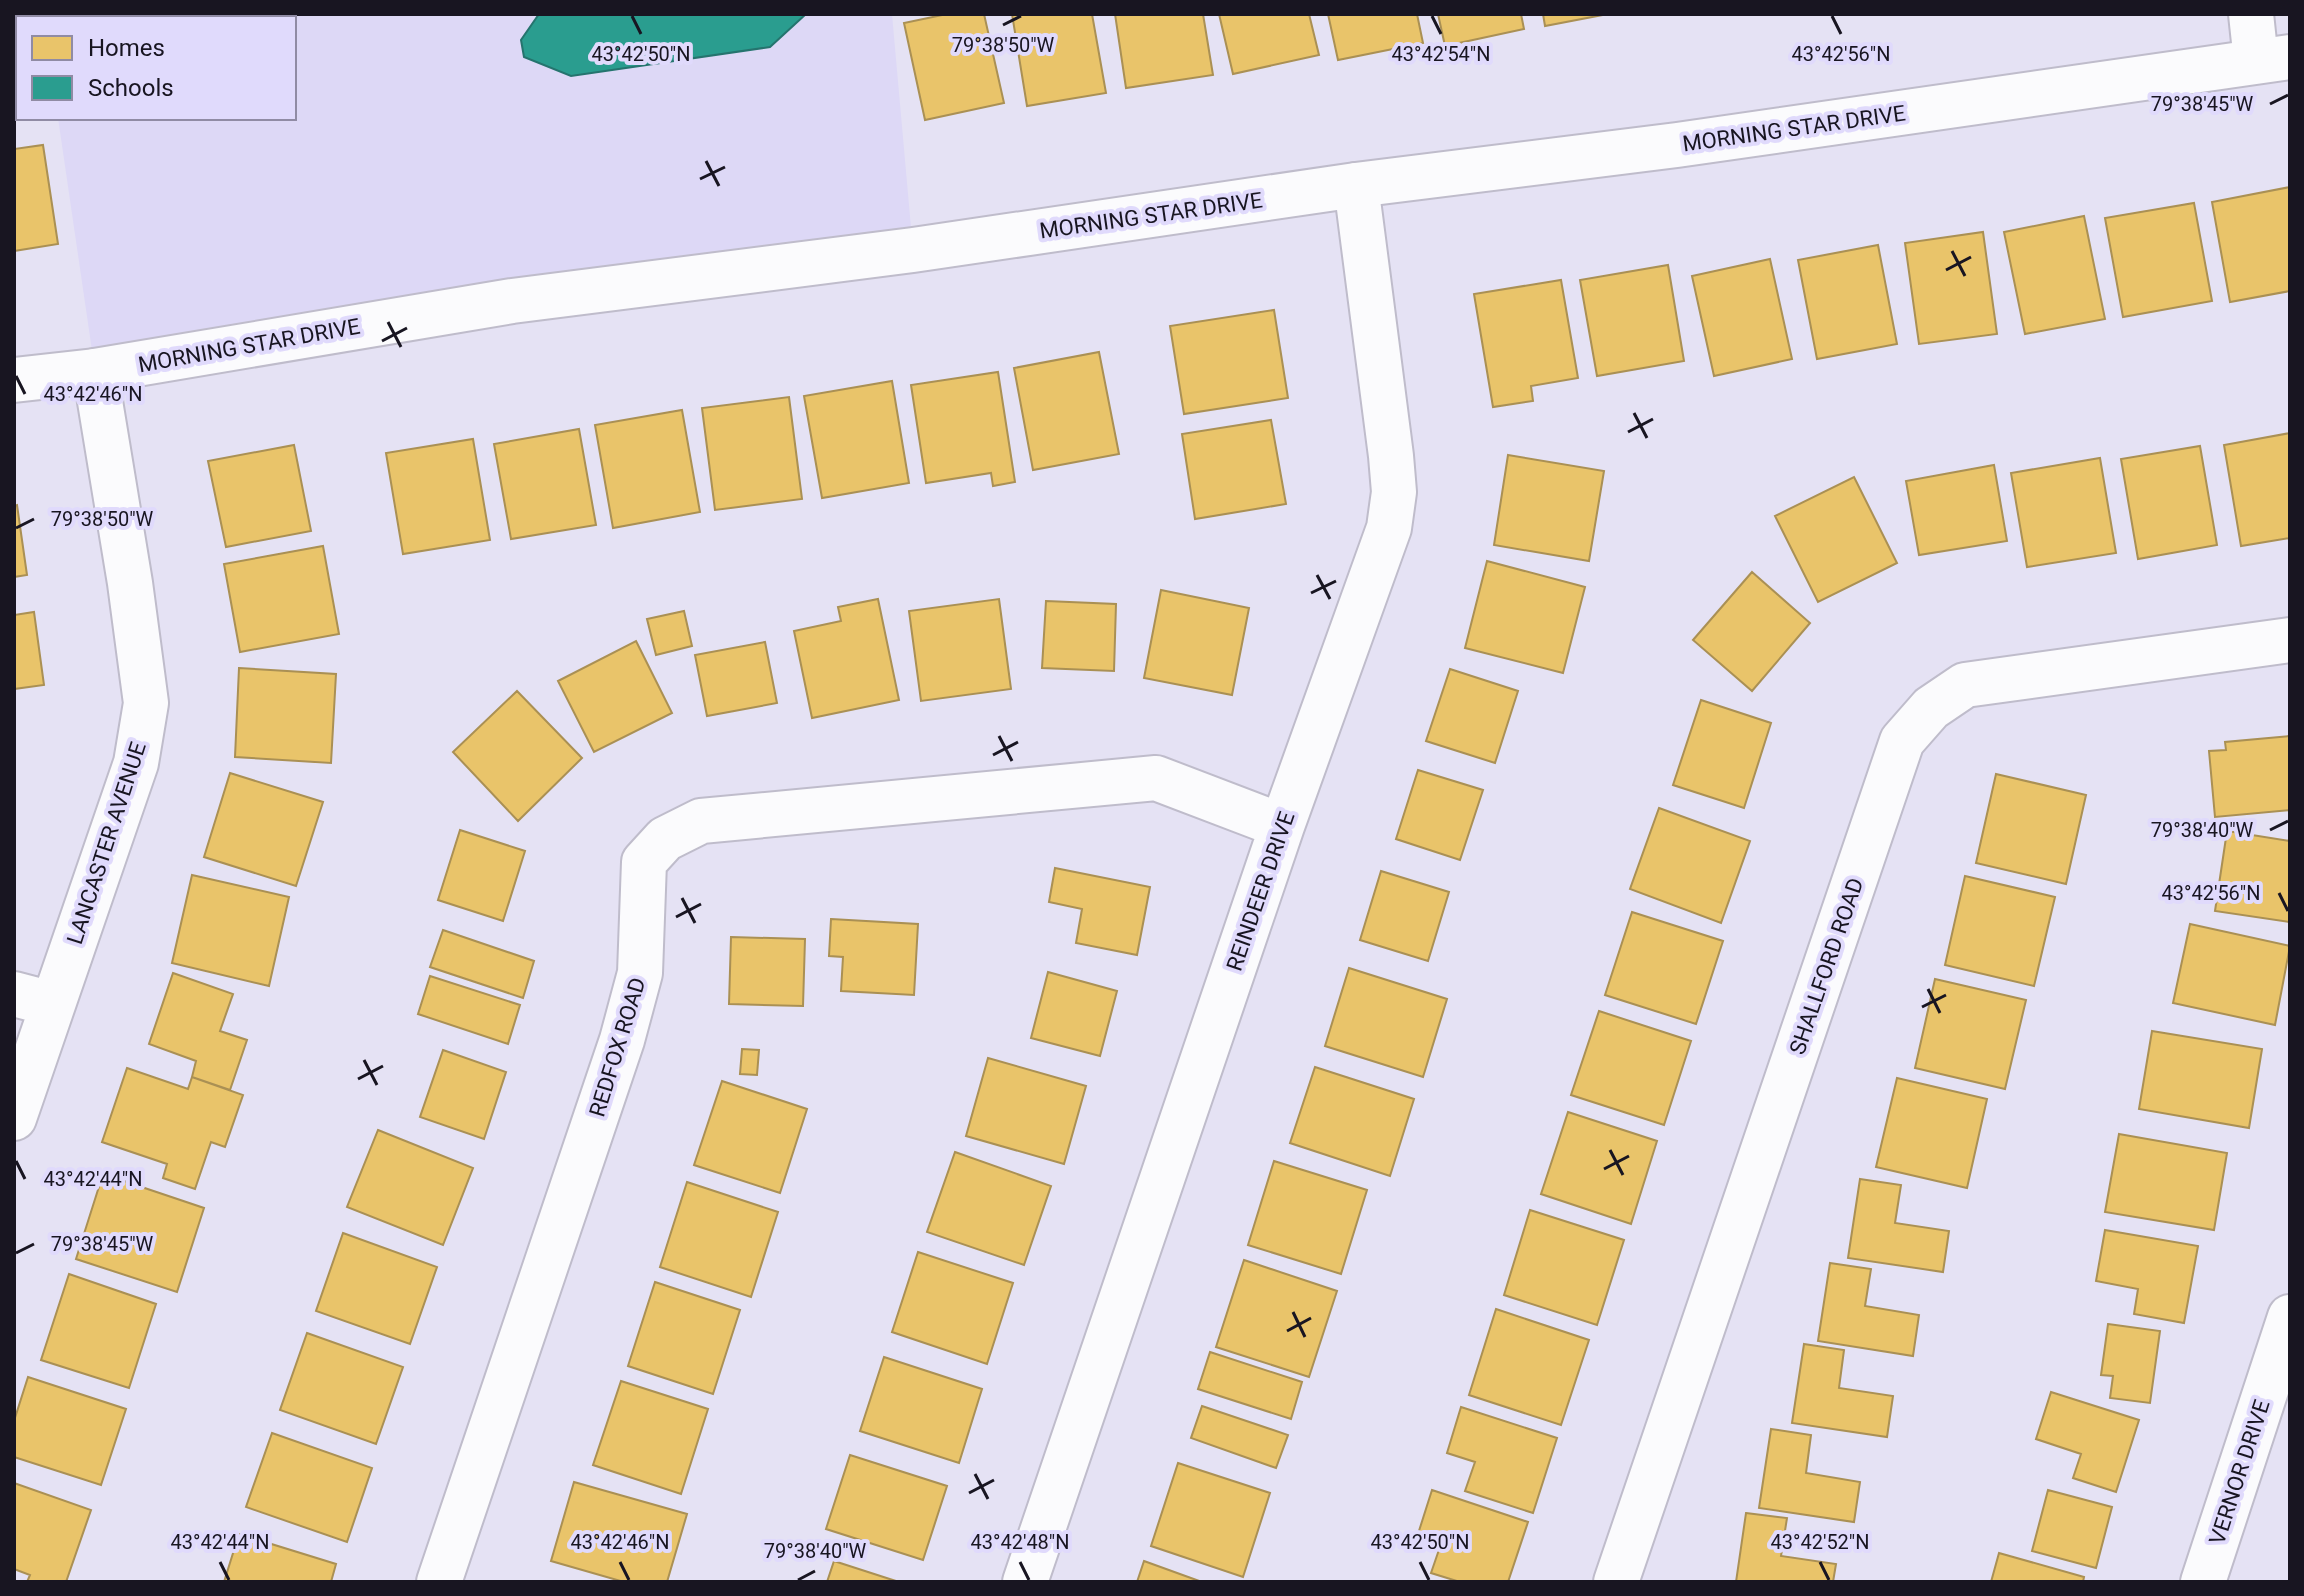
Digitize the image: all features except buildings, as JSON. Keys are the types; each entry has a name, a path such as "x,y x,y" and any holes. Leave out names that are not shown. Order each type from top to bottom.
{"street":[{"path":"2251,14 2273,59"},
{"name":"MORNING STAR DRIVE","path":"14,380 95,371 512,301 913,250 1356,185 1677,145 2273,59"},
{"name":"REINDEER DRIVE","path":"1025,1582 1282,826 1389,528 1394,492 1356,185"},
{"name":"LANCASTER AVENUE","path":"14,1118 33,999 111,842 136,763 146,703 130,583 95,371"},
{"name":"SHALLFORD ROAD","path":"1616,1582 1902,741 1931,708 1965,685 2290,640"},
{"name":"REDFOX ROAD","path":"439,1582 622,1040 640,973 644,862 665,839 701,821 1156,778 1282,826"},
{"name":"VERNOR DRIVE","path":"2203,1582 2290,1317"}],"shaded area":[{"path":"892,14 913,250 95,371 58,120 296,120 296,16 44,16"}]}
